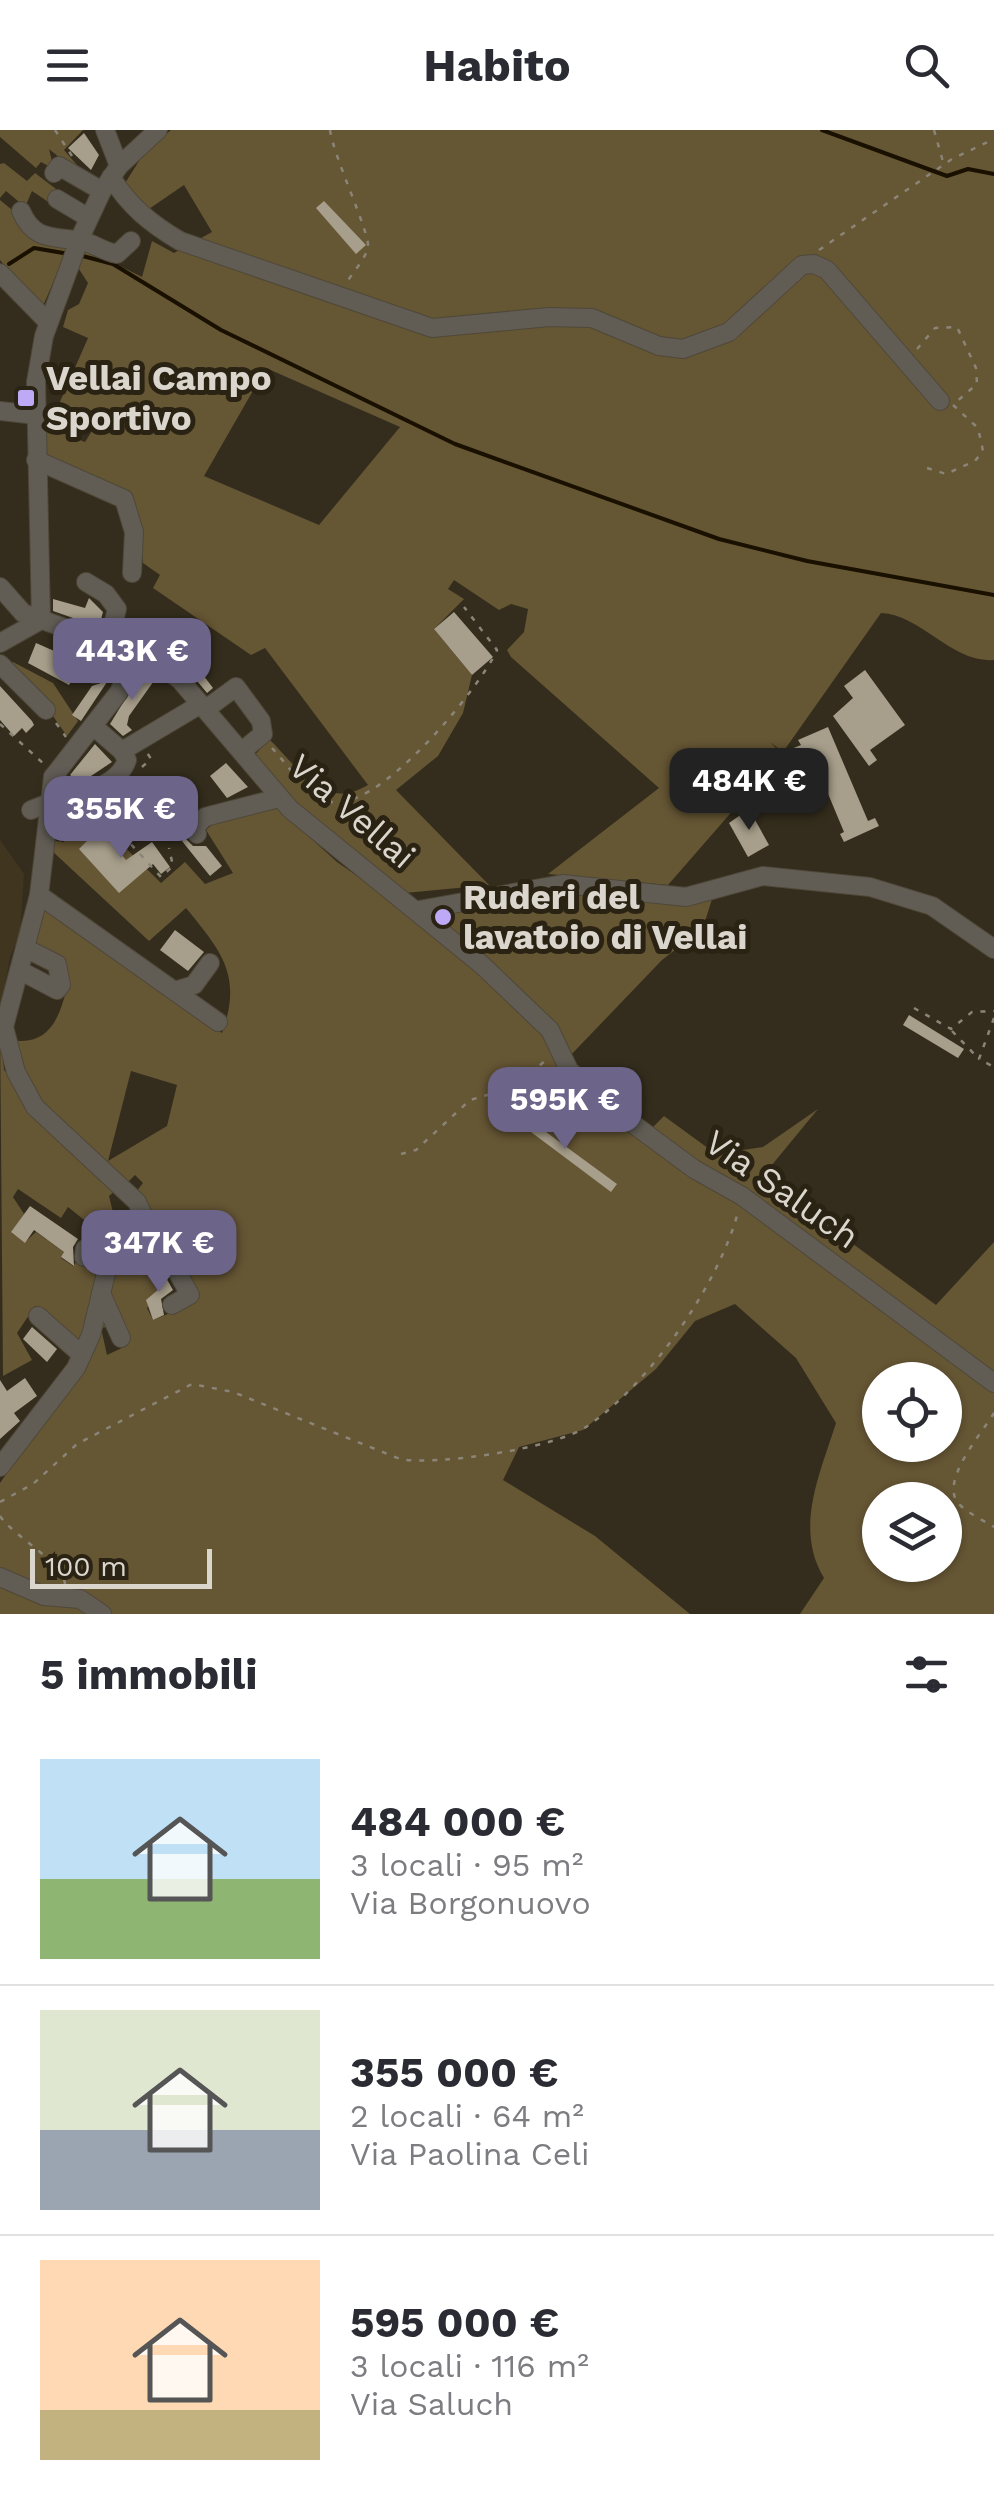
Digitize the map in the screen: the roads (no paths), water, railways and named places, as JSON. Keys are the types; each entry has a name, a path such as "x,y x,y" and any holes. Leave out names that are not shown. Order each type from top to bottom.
{"street":[{"path":"105,130 111,178 122,195 153,225 180,240 432,328 549,316 592,318 658,346 683,349 728,332 802,265 814,264 827,270 946,403"},
{"path":"0,642 41,620 36,382 48,322 89,218 111,178 158,130"},
{"path":"54,172 59,166 111,178"},
{"path":"56,199 89,218"},
{"path":"21,211 41,236 75,250 111,254 124,251 131,241"},
{"path":"0,272 48,322"},
{"path":"0,410 36,415"},
{"path":"36,460 124,499 134,532 132,574"},
{"path":"86,582 106,594 117,608 106,643 95,657 94,674"},
{"name":"Via Vellai","path":"0,587 14,605 41,620 136,654 180,680 279,798 372,878 419,910"},
{"path":"72,660 82,634"},
{"path":"136,654 119,692 57,773 39,895 4,1027 16,1072 35,1107 137,1202 160,1252 170,1259 190,1295 172,1305"},
{"path":"0,664 46,710"},
{"path":"122,751 236,687 260,721 260,737 242,752"},
{"path":"57,773 71,792 86,792 124,769 127,760 122,751 93,726"},
{"path":"197,834 195,828 206,817 279,798"},
{"path":"31,810 50,802"},
{"path":"419,910 563,884 686,897 762,876 870,887 932,906 994,949"},
{"path":"39,895 218,1022"},
{"name":"Via Saluch","path":"419,910 550,1030 568,1070 602,1101 694,1170 742,1196 994,1383"},
{"path":"19,970 57,990 61,985 57,964 25,948"},
{"path":"174,991 194,985 210,963"},
{"path":"84,1258 85,1250 103,1241 118,1254 148,1265 160,1252"},
{"path":"0,1467 82,1355 109,1261 118,1254"},
{"path":"101,1293 121,1338"},
{"path":"38,1316 82,1355"},
{"path":"0,1578 44,1596 62,1594 80,1599 102,1614"}],"waterway":[{"path":"822,130 947,176 968,169 994,174"},
{"path":"9,264 34,248 69,254"},
{"path":"79,255 113,264 221,330 455,444 719,539 807,561 994,595"}],"place":[{"name":"Vellai Campo Sportivo","path":"26,398"},
{"name":"Ruderi del lavatoio di Vellai","path":"443,917"}]}
